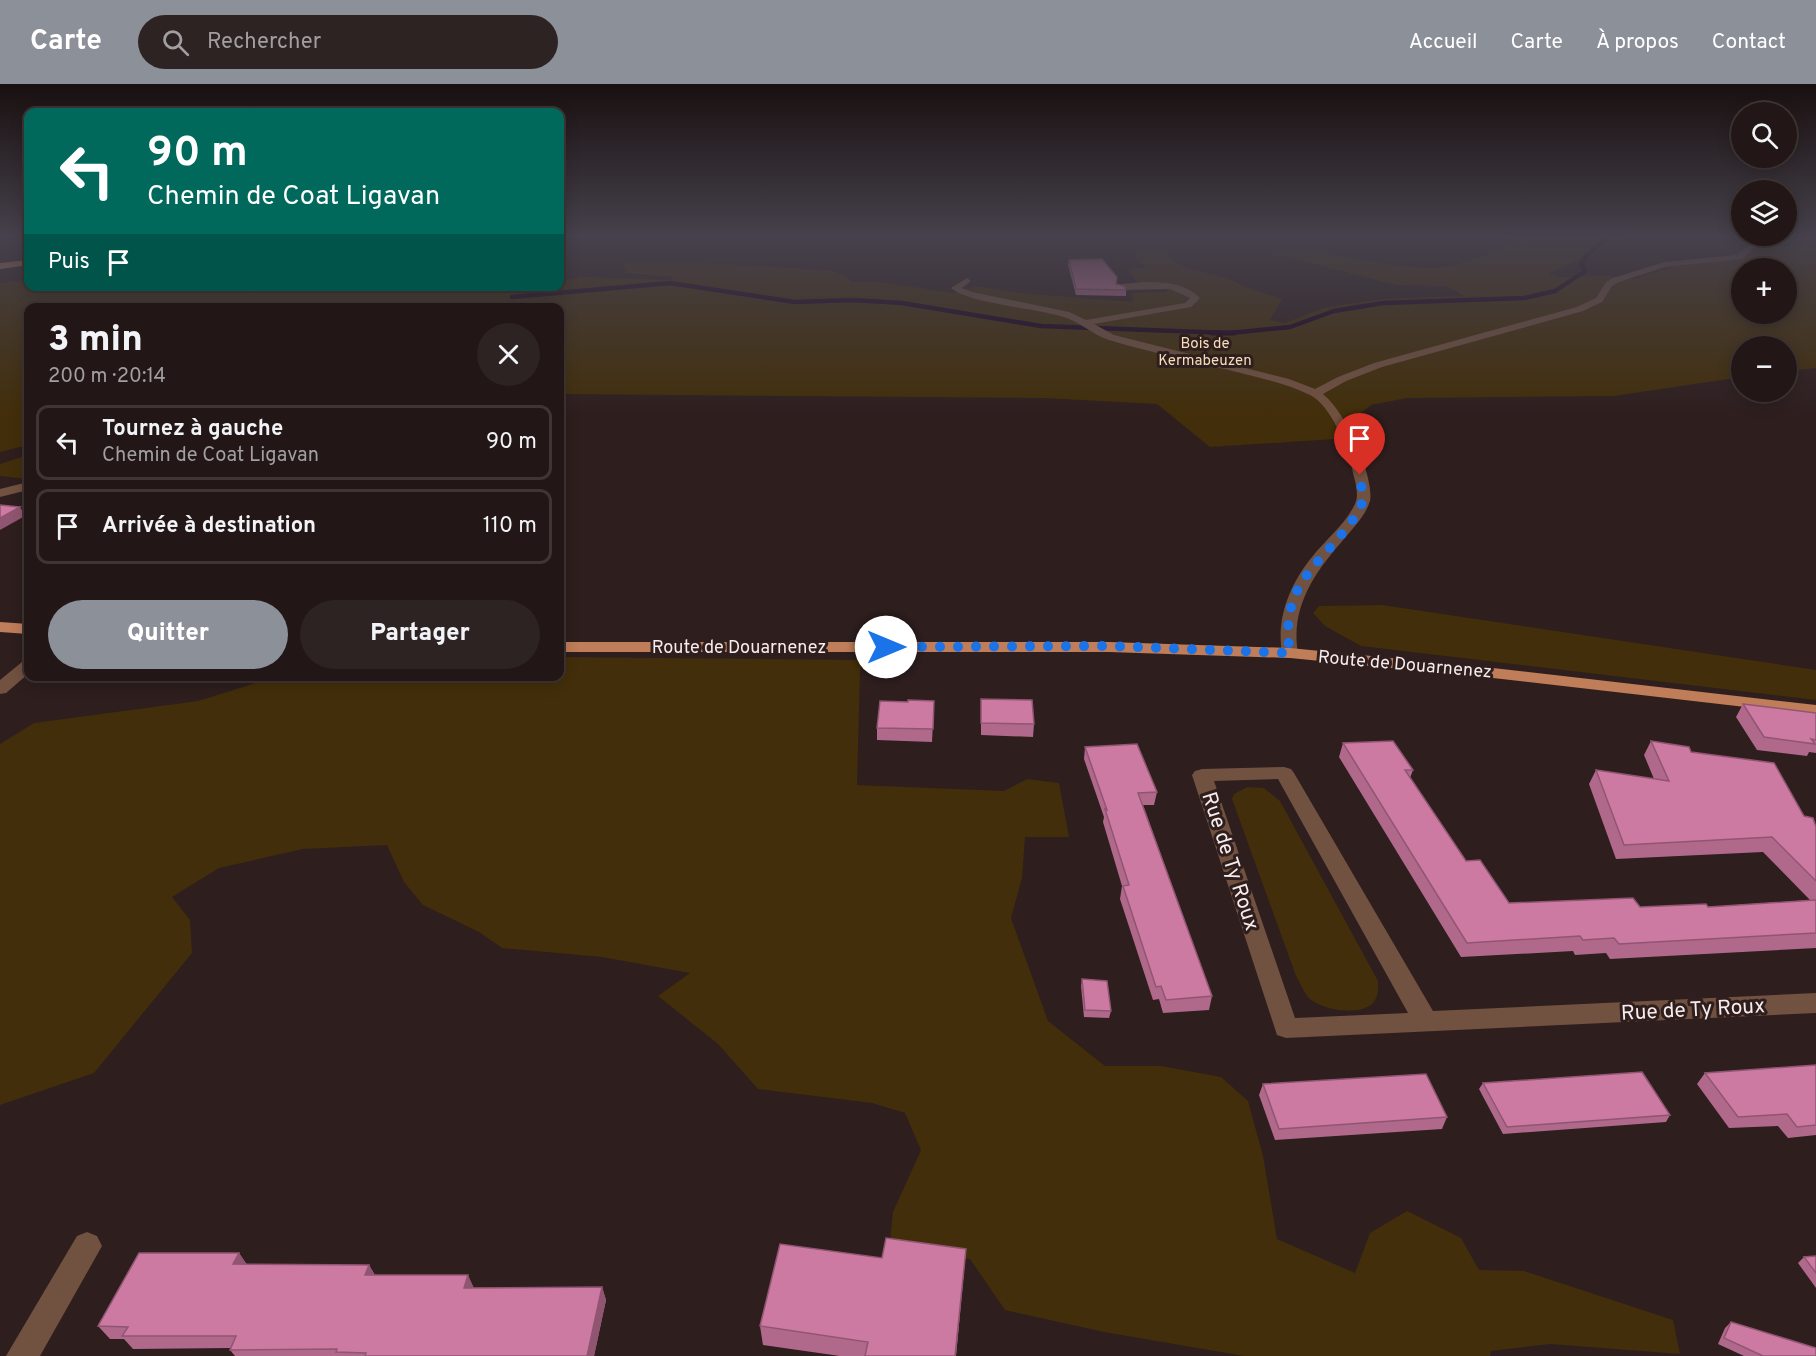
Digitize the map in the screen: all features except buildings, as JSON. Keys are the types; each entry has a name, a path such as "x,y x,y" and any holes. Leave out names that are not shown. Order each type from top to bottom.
{"main road":[{"path":"0,627 24,629"},
{"name":"Route de Douarnenez","path":"564,647 1109,646 1290,653 1493,673 1816,710"}],"street":[{"path":"981,296 1060,312 1092,328 1136,345 1253,372 1316,393 1333,412 1355,454 1363,490 1363,501 1353,520 1317,560 1299,588 1289,618 1287,636 1290,653"},
{"path":"1092,328 1188,305 1195,298 1193,296"},
{"path":"1316,393 1342,379 1378,365 1580,309 1599,300 1601,296"},
{"path":"0,493 24,487"},
{"path":"0,689 24,669"},
{"name":"Rue de Ty Roux","path":"1426,1022 1284,772 1202,775 1286,1028 1426,1022 1816,1004"},
{"path":"22,1356 87,1246"}],"green space":[{"name":"Bois de Kermabeuzen","path":"0,296 1061,296 1133,302 1132,296 1274,296 1282,299 1270,320 1285,323 1323,308 1385,299 1455,296 1731,296 1731,324 1797,324 1797,296 1816,296 1816,368 1797,370 1797,336 1731,336 1731,378 1614,396 1407,398 1371,405 1356,417 1366,437 1210,447 1157,404 1044,398 564,394 564,303 24,303 24,446 0,452"},
{"path":"24,456 24,479 0,476 0,464"},
{"path":"1382,605 1816,670 1816,700 1361,646 1325,626 1313,613 1319,606"},
{"path":"564,657 863,660 860,671 857,785 1004,791 1027,779 1059,783 1069,837 1025,837 1022,878 1011,918 1048,1021 1105,1066 1161,1066 1221,1077 1248,1101 1263,1156 1277,1239 1355,1273 1370,1233 1407,1211 1461,1238 1479,1270 1524,1271 1673,1320 1680,1354 1550,1344 1491,1351 1490,1356 1244,1356 1104,1332 1005,1310 970,1259 889,1250 893,1212 921,1150 905,1113 872,1103 758,1089 718,1044 658,996 690,973 602,957 502,948 479,932 423,905 404,882 387,845 303,849 219,868 172,897 190,920 192,953 94,1073 0,1105 0,744 34,723 198,701 262,681 564,681"},
{"path":"1247,787 1264,788 1280,801 1378,981 1376,998 1367,1007 1350,1011 1330,1008 1314,1002 1303,989 1296,976 1232,799 1234,794"}],"waterway":[{"path":"512,297 519,296"},
{"path":"758,296 795,302 853,300 902,303 1041,326 1230,333"},
{"path":"1230,333 1290,327 1334,311 1383,303 1531,296"},
{"path":"1212,333 1230,333"}],"route":[{"path":"886,647 1109,646 1290,653 1287,636 1292,603 1306,574 1358,512 1363,501 1360,475"}]}
